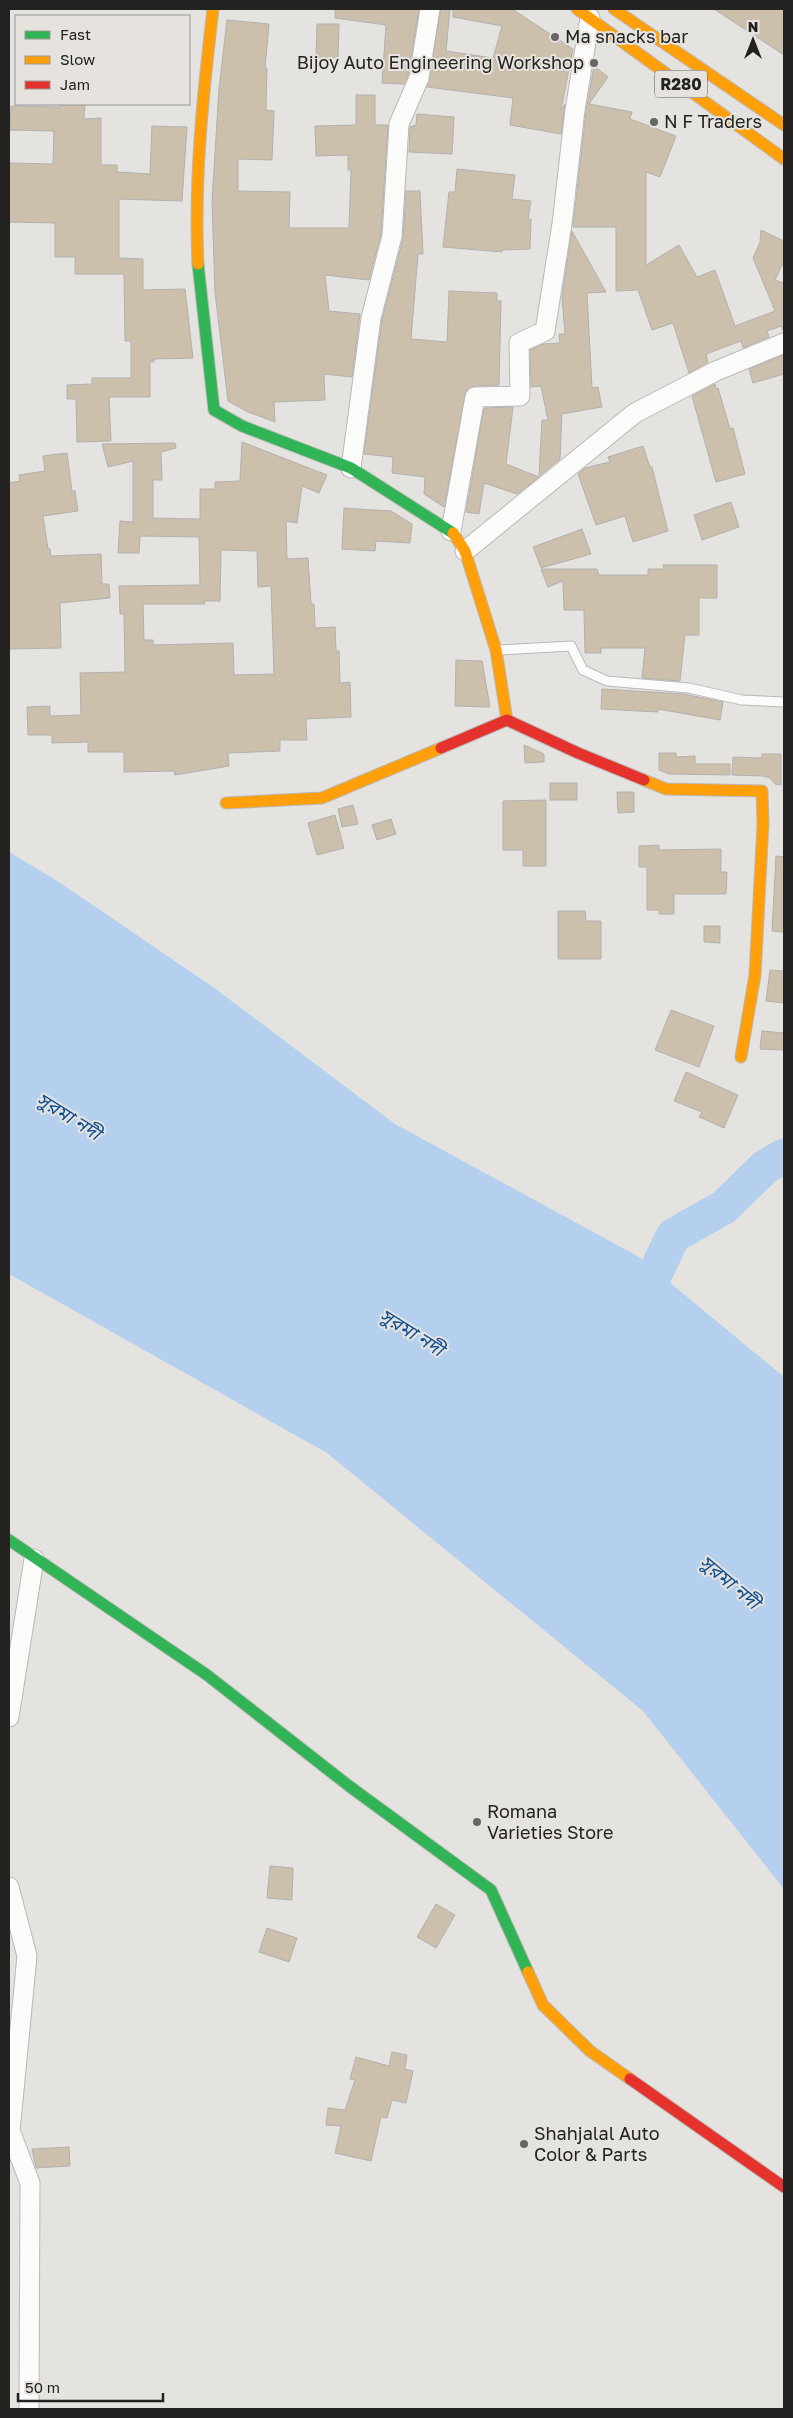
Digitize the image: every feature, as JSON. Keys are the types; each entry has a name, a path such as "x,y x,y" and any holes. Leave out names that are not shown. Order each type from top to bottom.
{"street":[{"path":"213,9 204,88 196,216 200,293 214,410 242,426 351,468 451,531 465,551 496,650 507,720"},
{"path":"351,468 371,318 392,236 399,124 419,78 430,9"},
{"name":"R280","path":"614,9 784,125"},
{"path":"451,531 475,398 520,396 519,343 545,330 562,224 575,110 583,13"},
{"name":"R280","path":"583,13 784,159"},
{"path":"465,551 635,413 716,371 784,343"},
{"path":"226,803 322,798 507,720 578,753 666,789 762,791 763,824 755,975 741,1057"},
{"path":"9,1540 34,1559 207,1675 349,1786 491,1890 542,2005 590,2052 784,2187"},
{"path":"9,1717 34,1559"},
{"path":"9,1887 26,1956 10,2131 30,2183 29,2409"}],"lane":[{"path":"496,650 571,646 583,670 607,681 689,688 742,700 784,702"}],"water":[{"name":"সুরমা নদী","path":"9,852 59,882 213,987 395,1124 639,1257 784,1377 784,1889 643,1711 327,1453 9,1274"}],"building":[{"path":"335,9 419,9 408,75 404,84 382,83 386,25 335,18"},
{"path":"441,9 450,9 446,51 493,58 502,26 453,17 453,9 512,9 573,49 561,110 565,104 561,134 510,125 513,98 427,87"},
{"path":"714,9 784,9 784,55"},
{"path":"227,20 269,24 265,68 267,68 266,110 274,111 272,160 238,159 238,191 290,192 289,228 349,228 351,170 348,170 348,155 316,156 315,126 356,125 356,95 375,95 375,125 388,125 381,234 369,280 325,275 329,311 360,314 352,377 324,374 325,400 274,402 275,422 248,412 228,401 215,292 212,201 219,89"},
{"path":"317,24 339,24 338,58 316,58"},
{"path":"594,66 608,77 589,104 632,112 630,119 676,136 660,177 646,172 646,265 679,245 697,277 715,270 735,326 775,311 753,258 760,242 761,230 784,241 784,261 775,280 784,283 784,332 781,326 767,331 769,337 743,348 741,341 706,354 708,362 689,373 673,323 652,330 638,290 616,291 616,227 573,227 586,112"},
{"path":"60,105 85,105 84,119 101,118 101,165 117,165 117,172 150,174 152,126 187,127 182,201 119,199 119,258 143,259 143,290 185,289 193,358 154,359 154,362 150,362 150,397 109,397 111,441 77,442 76,399 67,399 67,385 92,384 92,378 131,378 131,341 125,341 124,274 75,274 75,257 55,257 55,223 9,222 9,163 53,164 54,131 10,130 11,106 60,107"},
{"path":"417,114 454,117 452,154 409,152 410,127 416,125"},
{"path":"457,169 515,175 512,199 531,201 528,219 531,219 530,249 502,250 502,252 443,247 449,192 455,192"},
{"path":"406,191 420,191 423,254 418,254 411,339 447,342 449,291 497,293 497,301 501,301 499,385 474,386 466,391 444,507 424,494 425,477 392,473 393,457 364,454 382,320 403,239"},
{"path":"572,231 606,292 587,293 592,388 598,387 602,407 562,414 560,459 539,476 542,420 548,420 541,386 531,387 530,350 543,344 560,343 559,334 565,334 562,297"},
{"path":"784,355 784,374 753,383 749,369"},
{"path":"715,384 716,389 718,388 730,429 733,428 745,474 716,482 692,396"},
{"path":"513,407 506,464 539,477 517,494 484,483 479,514 466,512 484,408"},
{"path":"242,442 327,475 319,493 302,486 297,523 286,521 287,559 308,558 311,604 314,604 315,628 335,627 336,651 339,651 340,683 350,682 351,717 306,719 307,740 280,740 280,751 228,753 229,766 175,775 174,771 124,772 124,752 88,752 88,742 52,743 52,735 28,735 27,707 50,706 50,716 81,715 80,673 125,672 124,614 120,614 119,586 200,585 199,537 140,536 139,553 118,553 120,521 133,522 133,461 108,467 102,444 175,443 176,448 161,452 162,480 153,480 153,518 200,519 200,489 215,489 215,482 240,481","holes":["221,550 257,551 258,587 271,586 274,674 234,675 233,643 153,645 153,640 144,640 143,604 205,604 204,601 220,601"]},
{"path":"643,446 650,467 652,467 668,531 633,542 625,516 596,525 578,474 585,468 610,462 608,457"},
{"path":"67,453 72,491 75,491 78,511 43,516 48,549 50,549 51,556 101,554 102,584 109,584 110,598 60,603 61,648 9,649 9,483 20,481 19,475 45,471 43,456"},
{"path":"731,502 739,527 702,540 694,515"},
{"path":"344,508 391,511 412,524 410,543 376,541 375,551 342,549"},
{"path":"582,529 591,554 541,568 533,547"},
{"path":"663,565 717,565 717,598 699,598 699,635 685,635 680,681 642,678 645,648 601,648 601,653 585,653 584,610 564,610 563,581 548,587 541,569 597,569 599,575 648,575 648,569 664,569"},
{"path":"456,660 482,661 490,707 455,706"},
{"path":"602,689 684,694 723,702 720,720 658,709 658,712 601,709"},
{"path":"524,745 544,754 544,762 525,763"},
{"path":"659,753 676,753 676,757 695,756 695,764 730,764 730,775 669,774 659,770"},
{"path":"762,754 781,754 781,785 775,784 770,778 763,776 732,775 733,757 762,758"},
{"path":"550,783 577,783 577,800 550,800"},
{"path":"617,792 634,792 634,812 618,813"},
{"path":"546,800 546,866 523,866 523,850 503,850 503,801"},
{"path":"353,805 358,824 342,827 338,809"},
{"path":"335,815 344,848 317,855 308,823"},
{"path":"391,819 396,834 377,840 372,825"},
{"path":"659,845 659,850 721,849 721,872 727,872 726,894 674,894 674,914 659,914 659,910 647,910 647,867 639,867 639,846"},
{"path":"776,856 784,857 784,932 772,931"},
{"path":"558,911 585,911 586,921 601,921 601,959 558,959"},
{"path":"704,926 720,926 720,943 704,942"},
{"path":"770,970 784,971 784,1003 766,1001"},
{"path":"671,1010 714,1026 699,1067 655,1050"},
{"path":"762,1031 784,1033 784,1050 760,1049"},
{"path":"686,1072 738,1095 724,1128 699,1117 702,1112 674,1101"},
{"path":"270,1866 293,1868 292,1900 267,1898"},
{"path":"436,1904 455,1915 436,1948 417,1937"},
{"path":"267,1928 297,1938 289,1962 259,1952"},
{"path":"392,2052 407,2055 405,2069 413,2071 406,2103 392,2100 387,2118 381,2117 371,2161 335,2153 341,2126 326,2125 328,2108 345,2110 355,2080 350,2079 356,2057 389,2066"},
{"path":"69,2147 70,2166 36,2168 32,2149"}],"waterway":[{"path":"636,1314 673,1236 724,1207 765,1167 784,1156"}],"traffic: fast":[{"path":"198,264 214,410 242,426 351,468 453,533"},
{"path":"9,1540 207,1675 349,1786 491,1890 528,1972"}],"traffic: slow":[{"path":"198,264 198,168 213,9"},
{"path":"577,9 784,159"},
{"path":"614,9 784,125"},
{"path":"453,533 465,551 496,650 507,720"},
{"path":"226,803 322,798 441,748"},
{"path":"644,780 666,789 762,791 763,824 755,975 741,1057"},
{"path":"528,1972 543,2005 590,2051 630,2079"}],"traffic: jam":[{"path":"441,748 507,720 578,753 644,780"},
{"path":"630,2079 784,2187"}],"place":[{"name":"Ma snacks bar","path":"555,37"},
{"name":"Bijoy Auto Engineering Workshop","path":"594,63"},
{"name":"N F Traders","path":"654,122"},
{"name":"Romana Varieties Store","path":"477,1822"},
{"name":"Shahjalal Auto Color & Parts","path":"524,2144"}]}
